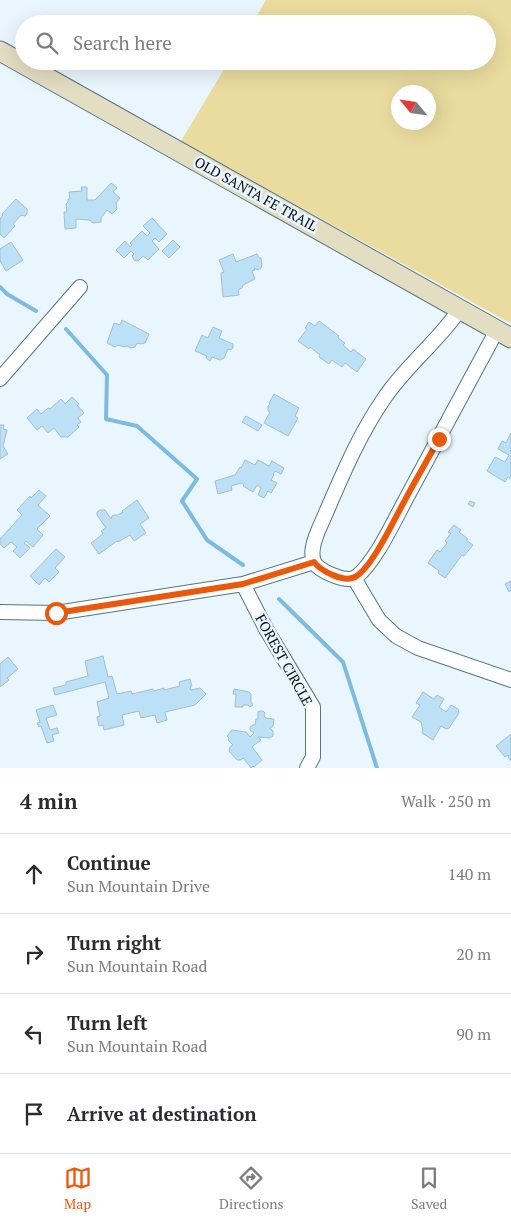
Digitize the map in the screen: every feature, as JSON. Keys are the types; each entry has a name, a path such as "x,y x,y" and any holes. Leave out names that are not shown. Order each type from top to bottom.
{"street":[{"name":"OLD SANTA FE TRAIL","path":"0,51 15,59"},
{"name":"OLD SANTA FE TRAIL","path":"34,70 504,334"},
{"path":"0,378 80,286"},
{"path":"460,310 450,324 398,379 383,399 349,459 318,530 312,552 314,562 327,573 343,579 354,578 370,562 504,334"},
{"path":"0,612 56,613 243,584 314,562"},
{"path":"354,578 379,620 396,636 418,648 511,680"},
{"name":"FOREST CIRCLE","path":"243,584 266,629 313,707 313,757 307,768"}],"shaded area":[{"path":"266,0 511,0 510,323 181,141 224,70 496,70 496,15 257,15"}],"building":[{"path":"111,183 117,188 113,192 120,198 116,203 117,209 112,214 107,210 101,218 101,222 93,223 89,220 76,219 76,228 65,229 64,212 67,212 66,204 68,199 70,199 69,192 82,191 81,187 87,187 87,200 95,200"},
{"path":"16,199 27,209 27,214 25,216 21,215 13,224 15,226 4,238 0,234 0,219 2,214"},
{"path":"152,218 167,234 159,242 155,238 152,241 159,249 148,260 143,256 137,261 134,260 132,256 134,254 131,251 124,258 116,250 125,241 130,247 132,245 130,243 142,231 147,236 150,233 143,226"},
{"path":"173,240 180,247 169,258 162,251"},
{"path":"11,242 23,260 6,271 0,261 0,249"},
{"path":"233,254 236,262 257,254 261,258 262,265 258,270 254,268 255,270 252,271 255,279 238,290 239,295 223,297 221,273 224,272 219,260"},
{"path":"122,320 149,334 145,343 137,343 135,347 131,348 118,345 115,347 107,343 114,323 120,325"},
{"path":"319,321 339,336 338,338 345,343 343,345 351,352 353,349 366,359 357,372 345,363 342,367 332,360 329,364 310,347 309,349 298,341 307,329 305,328 309,322 315,326"},
{"path":"213,327 222,331 219,338 233,344 233,348 228,349 224,358 220,360 212,357 210,361 206,358 207,356 195,351 202,335 208,338"},
{"path":"274,394 299,408 295,416 298,418 288,436 264,423 270,412 268,411 268,406"},
{"path":"72,397 84,413 78,418 81,422 77,425 79,427 68,437 61,437 54,428 48,433 42,426 37,430 27,418 37,409 41,414 61,399 65,404"},
{"path":"246,416 262,425 258,431 242,422"},
{"path":"0,425 4,425 3,429 7,430 3,446 8,454 0,459"},
{"path":"511,433 511,479 508,477 505,482 487,471 495,457 505,462 509,455 498,449 502,441 506,443"},
{"path":"245,460 255,465 258,460 269,466 272,461 284,468 281,474 275,471 273,474 271,480 277,483 271,493 268,491 264,498 258,495 261,488 257,485 253,492 241,483 231,486 232,490 218,494 215,481 235,475"},
{"path":"39,490 46,496 38,505 50,516 37,529 43,535 33,547 26,541 24,543 30,548 20,558 13,551 17,547 11,542 4,548 0,544 0,539 22,515 17,510 30,496 31,498"},
{"path":"137,500 149,518 140,524 146,533 134,541 130,535 117,541 99,554 91,543 103,534 101,531 106,528 97,512 105,510 111,519 112,516 123,512"},
{"path":"470,501 475,503 473,507 468,504"},
{"path":"454,525 461,530 459,532 468,539 466,540 473,545 464,556 462,555 445,578 428,563 437,550 440,552 447,543 445,541 451,533 448,532"},
{"path":"56,549 65,557 55,568 59,572 49,582 45,578 39,585 30,576"},
{"path":"511,581 511,590 509,592 505,584"},
{"path":"103,656 108,677 112,676 117,694 131,691 132,694 164,688 164,690 180,686 179,682 190,679 191,690 200,688 206,694 195,705 165,712 167,720 157,723 155,715 141,718 139,711 122,715 124,725 104,730 103,725 99,726 97,717 100,716 97,702 109,698 105,682 55,695 53,688 88,676 85,661"},
{"path":"8,657 18,669 0,687 0,664"},
{"path":"234,689 249,692 253,705 250,707 243,705 243,707 235,707 236,694 233,694"},
{"path":"423,692 434,699 437,695 444,699 439,707 446,712 451,705 458,709 459,713 449,728 446,729 441,726 433,740 422,733 421,722 412,717 420,705 416,703"},
{"path":"53,705 57,715 46,718 50,730 57,728 59,733 52,735 54,741 47,743 41,726 39,727 37,723 40,722 36,710"},
{"path":"258,712 265,713 264,716 266,718 274,719 273,726 270,728 273,731 273,736 270,738 258,737 261,740 252,747 262,760 251,768 243,758 237,760 229,751 233,745 227,736 232,730 246,732 250,737 254,733 250,730 250,727 255,725 256,719 258,719"},
{"path":"511,734 511,761 508,755 505,757 496,746"}],"waterway":[{"path":"0,287 7,294 36,311"},
{"path":"66,329 107,375 106,419 137,426 197,479 182,501 207,540 243,565"},
{"path":"279,599 343,662 377,768"}],"route":[{"path":"56,613 243,584 314,562 327,573 343,579 354,578 370,562 439,439"}]}
